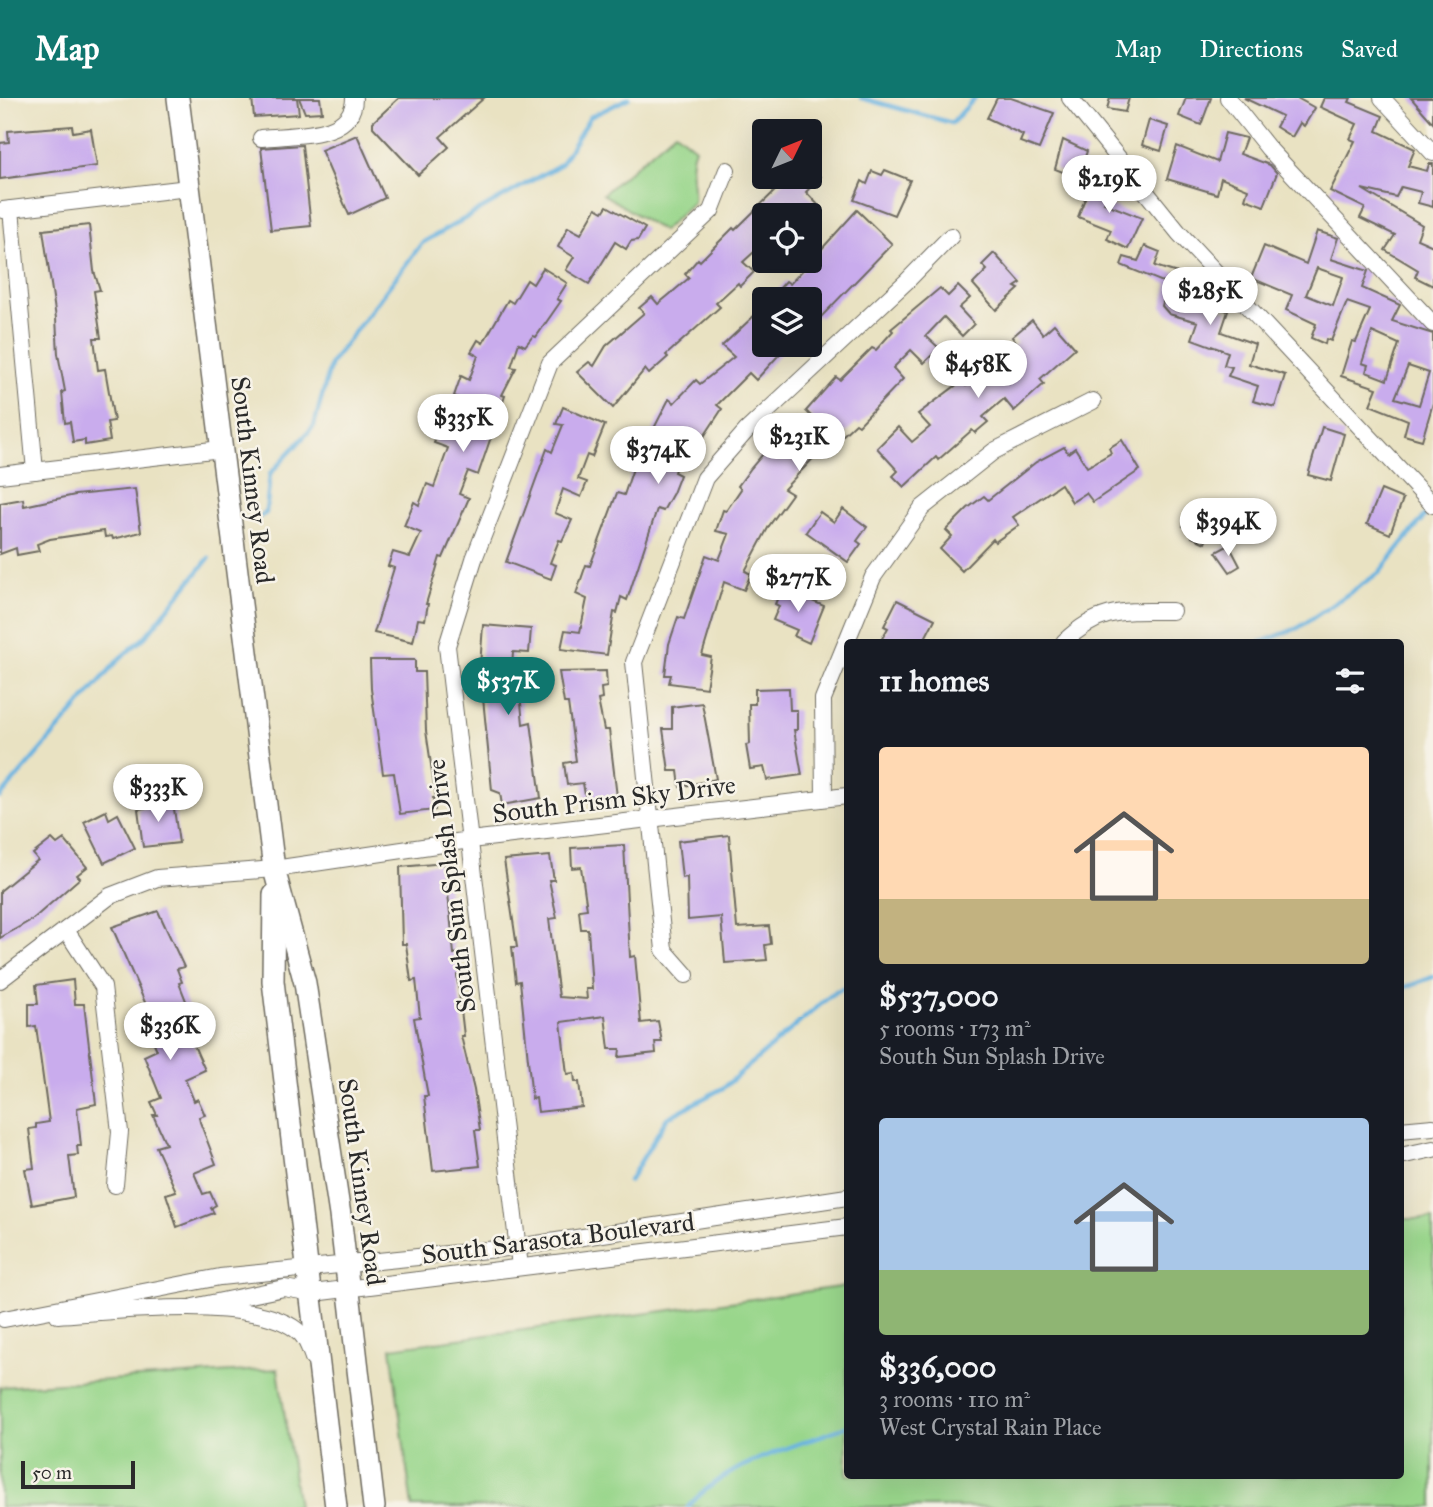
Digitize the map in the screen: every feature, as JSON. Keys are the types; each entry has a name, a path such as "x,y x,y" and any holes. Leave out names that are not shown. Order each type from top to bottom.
{"main road":[{"name":"South Kinney Road","path":"178,98 274,869 305,984 349,1288 374,1507"},
{"name":"South Kinney Road","path":"274,869 272,982 313,1293 337,1507"}],"street":[{"path":"261,138 337,128 349,119 354,98"},
{"path":"1070,98 1179,233 1433,505"},
{"path":"1228,98 1268,148 1433,324"},
{"path":"1381,98 1433,153"},
{"name":"South Sun Splash Drive","path":"520,1267 447,646 474,559 550,363 711,211 727,170"},
{"path":"35,471 5,209 188,188"},
{"path":"686,975 664,950 634,662 705,478 747,430 908,281 951,236"},
{"path":"848,639 873,578 922,508 994,451 1093,401"},
{"path":"0,475 221,449"},
{"path":"1067,639 1080,626 1117,610 1172,611"},
{"path":"824,798 823,699 844,648"},
{"name":"South Prism Sky Drive","path":"0,980 110,896 157,878 274,869 470,840 844,796"},
{"path":"66,930 103,988 120,1132 115,1185"},
{"path":"1404,1130 1433,1127"},
{"path":"1404,1155 1433,1149"},
{"name":"South Sarasota Boulevard","path":"2,1319 102,1298 265,1273 517,1247 844,1197"},
{"name":"South Sarasota Boulevard","path":"193,1307 284,1288 313,1293 844,1227"},
{"path":"2,1319 193,1307 246,1313 285,1324 301,1334 309,1346 323,1385"}],"green space":[{"path":"675,132 695,148 691,168 693,202 663,231 603,194"},
{"path":"1404,1219 1433,1219 1433,1507 412,1507 391,1348 844,1286 844,1479 1404,1479"},
{"path":"278,1369 298,1507 0,1507 0,1387"}],"building":[{"path":"252,98 297,98 299,114 254,117"},
{"path":"299,98 320,98 322,112 305,113"},
{"path":"399,98 484,98 440,137 449,147 418,175 373,127 373,122"},
{"path":"997,98 1011,98 1054,113 1039,149 1020,142 1023,135 987,118"},
{"path":"1110,98 1129,98 1125,112 1107,109"},
{"path":"1186,98 1211,98 1201,125 1179,116"},
{"path":"1244,98 1297,98 1315,108 1304,126 1300,123 1292,137 1276,127 1282,116"},
{"path":"1324,98 1351,98 1349,102 1383,116 1377,131 1415,149 1408,166 1427,171 1429,164 1433,164 1433,207 1418,203 1421,192 1401,187 1396,197 1362,189 1422,225 1417,239 1433,246 1433,286 1415,277 1418,270 1385,250 1395,235 1360,218 1365,208 1330,191 1355,141 1350,139 1357,124 1320,107"},
{"path":"1411,98 1433,98 1433,123"},
{"path":"1149,120 1168,126 1161,151 1142,145"},
{"path":"72,126 73,132 91,129 97,166 0,179 0,143 9,142 8,131"},
{"path":"1225,133 1246,138 1240,154 1270,165 1277,173 1264,206 1245,199 1248,189 1221,178 1217,194 1167,179 1177,146 1217,162"},
{"path":"357,135 385,198 349,215 321,150"},
{"path":"1063,140 1087,151 1078,178 1055,169"},
{"path":"302,145 311,226 271,230 261,148"},
{"path":"885,170 910,180 894,215 854,200 862,181 867,184 872,171 882,175"},
{"path":"1093,177 1111,184 1104,203 1142,218 1128,249 1107,239 1111,230 1078,217"},
{"path":"777,189 809,189 806,192 816,203 763,203"},
{"path":"607,206 645,228 638,240 631,241 626,249 615,242 589,284 566,270 574,257 558,247 568,227 581,234 596,208 603,212"},
{"path":"857,210 892,244 822,316 822,287 781,287 786,281 790,284 800,273 822,273 822,249"},
{"path":"752,213 752,254 743,262 753,273 716,303 720,307 666,355 668,357 649,374 645,369 613,408 577,372 589,362 594,366 606,346 644,313 639,308 652,297 658,304 689,278 685,274 698,259 700,261 733,228 735,230"},
{"path":"89,225 94,271 100,290 94,291 101,338 94,338 98,370 105,369 114,421 107,422 110,441 85,445 85,440 73,442 70,422 65,423 62,392 65,391 43,230"},
{"path":"1317,231 1338,238 1331,259 1368,271 1362,288 1400,305 1392,321 1433,334 1433,403 1422,440 1404,435 1408,420 1370,405 1377,388 1341,376 1352,341 1356,342 1370,310 1347,302 1331,341 1326,339 1325,344 1311,338 1316,324 1286,310 1292,295 1251,278 1264,246 1306,264","holes":["1317,268 1343,277 1333,306 1306,295","1372,332 1399,344 1387,380 1366,372 1368,365 1362,363","1408,366 1429,373 1419,405 1395,398"]},
{"path":"1145,246 1160,252 1155,266 1190,277 1187,286 1195,288 1191,298 1228,311 1221,332 1255,344 1249,364 1285,375 1275,407 1253,401 1258,386 1228,376 1232,367 1224,365 1228,352 1192,339 1198,322 1169,314 1162,306 1168,284 1121,265 1124,257 1138,261"},
{"path":"994,253 1021,283 1015,287 1019,289 996,310 973,284 987,270 982,265"},
{"path":"543,268 567,283 557,299 561,301 536,337 533,336 525,346 519,343 511,367 516,368 502,395 505,396 478,475 468,471 459,494 469,498 443,558 440,557 426,604 425,620 418,619 413,642 374,633 394,568 388,566 393,552 410,557 421,533 404,526 414,502 419,505 427,484 434,487 448,448 434,443 443,419 461,426 471,404 454,396 461,376 469,380 478,356 471,352 478,340 483,343 508,300 513,303 527,280 533,284"},
{"path":"958,286 970,298 959,308 974,324 962,336 944,317 926,336 939,348 924,363 911,350 893,368 903,379 859,425 856,423 823,454 820,451 784,489 792,494 769,526 745,571 751,574 744,590 724,582 702,655 711,657 706,688 669,683 671,675 665,675 669,644 678,617 684,619 706,555 719,560 729,534 716,531 723,510 726,511 741,489 738,486 751,468 768,448 776,453 813,418 806,411 836,377 840,380 872,348 876,350 893,331 891,329 940,288 948,296"},
{"path":"752,318 752,357 777,357 756,380 749,373 717,405 722,409 701,441 692,438 687,446 684,445 674,472 680,475 673,493 663,511 657,509 627,600 621,597 617,613 614,612 607,655 561,649 565,630 580,632 587,599 576,594 586,565 590,566 617,493 624,495 642,442 647,442 669,399 674,403 696,380 700,384 734,357 722,346"},
{"path":"1032,320 1043,334 1054,324 1075,348 1040,379 1044,384 1014,411 1004,399 983,417 988,422 975,433 972,430 938,460 936,457 904,487 893,476 898,471 877,448 898,427 912,442 930,427 918,414 962,381 966,386 979,377 1017,343 1012,337"},
{"path":"563,407 605,425 592,457 587,455 578,479 587,482 581,497 563,489 555,513 572,520 562,541 559,540 550,563 556,565 551,579 506,562 547,449 552,452 563,425 556,424"},
{"path":"1322,427 1344,434 1331,481 1308,475"},
{"path":"1122,440 1140,470 1093,502 1086,493 1072,502 1061,484 1013,517 1019,525 995,542 993,539 962,571 940,549 952,536 946,530 968,508 984,496 988,500 1036,462 1064,447 1068,453 1075,448 1087,467 1111,453 1109,448"},
{"path":"135,489 141,532 113,539 112,536 105,537 104,531 50,539 37,544 39,551 17,555 16,548 0,554 0,503 23,499 24,506 75,495"},
{"path":"1381,490 1403,499 1390,534 1367,524"},
{"path":"843,509 867,527 857,541 861,544 848,562 806,532 820,512 834,522"},
{"path":"1188,513 1213,523 1205,543 1192,537 1195,531 1183,526"},
{"path":"1229,545 1240,566 1230,572 1216,552"},
{"path":"782,588 824,606 809,643 794,636 797,630 773,620 779,606 775,604"},
{"path":"897,600 935,619 925,639 882,639 888,628 884,626"},
{"path":"483,625 531,629 529,653 513,652 511,683 519,682 523,724 531,722 541,798 502,805 500,793 492,790 483,698 486,698 484,666 480,666"},
{"path":"370,660 415,660 415,672 424,672 426,731 436,798 433,798 435,810 400,814 394,773 383,774 371,689"},
{"path":"606,671 607,687 601,688 602,699 598,700 604,730 609,730 617,797 586,801 583,783 567,785 564,763 576,761 568,703 564,703 559,672"},
{"path":"789,688 790,710 797,710 797,730 794,730 802,775 767,780 764,767 750,769 746,745 750,744 749,704 755,704 755,689"},
{"path":"702,703 716,779 680,787 678,771 669,771 663,729 672,729 672,707"},
{"path":"165,798 166,804 173,802 179,843 143,847 138,809 150,807 149,800"},
{"path":"106,811 109,819 118,814 135,848 104,863 84,822"},
{"path":"729,835 737,928 769,926 771,944 765,945 767,960 725,963 721,917 688,920 687,877 682,878 678,841"},
{"path":"52,839 57,844 64,839 87,867 77,875 80,878 33,919 0,938 0,891 38,860 33,854"},
{"path":"624,845 630,957 635,956 641,1023 658,1021 662,1042 655,1042 656,1053 619,1057 620,1049 609,1049 605,1016 561,1022 567,1074 574,1073 575,1082 579,1082 582,1107 538,1112 536,1098 532,1099 520,981 516,982 512,947 517,947 504,860 550,856 554,880 549,880 557,918 549,919 559,997 587,999 586,989 592,989 588,929 581,929 579,910 587,909 581,867 572,868 571,848"},
{"path":"445,863 454,954 459,953 461,975 457,975 464,1036 461,1036 480,1130 475,1130 480,1166 433,1171 424,1096 428,1096 414,1018 420,1017 416,980 411,981 406,944 402,944 400,867"},
{"path":"158,911 184,967 177,969 182,982 179,983 192,1016 187,1018 191,1028 187,1030 205,1070 185,1079 194,1101 198,1099 205,1115 199,1117 200,1122 216,1164 194,1173 203,1194 210,1192 216,1205 211,1208 214,1213 177,1227 166,1194 176,1191 156,1147 166,1144 153,1115 157,1115 151,1102 161,1098 144,1056 157,1050 140,1010 147,1007 112,927"},
{"path":"73,980 75,1004 84,1004 96,1104 77,1108 81,1146 77,1146 78,1155 69,1156 74,1197 32,1205 25,1169 34,1168 29,1129 36,1128 36,1124 49,1122 36,1026 29,1027 29,1004 38,1004 36,985"}],"waterway":[{"path":"257,518 266,513 270,474 314,426 331,363 422,243 561,164 590,117 629,98"},
{"path":"861,98 952,123 975,98"},
{"path":"1269,639 1298,628 1379,573 1432,507"},
{"path":"0,797 120,658 145,637 209,558"},
{"path":"1404,988 1433,977"},
{"path":"629,1181 667,1118 723,1088 836,991 844,989"},
{"path":"688,1507 721,1478 741,1467 844,1427"}]}
